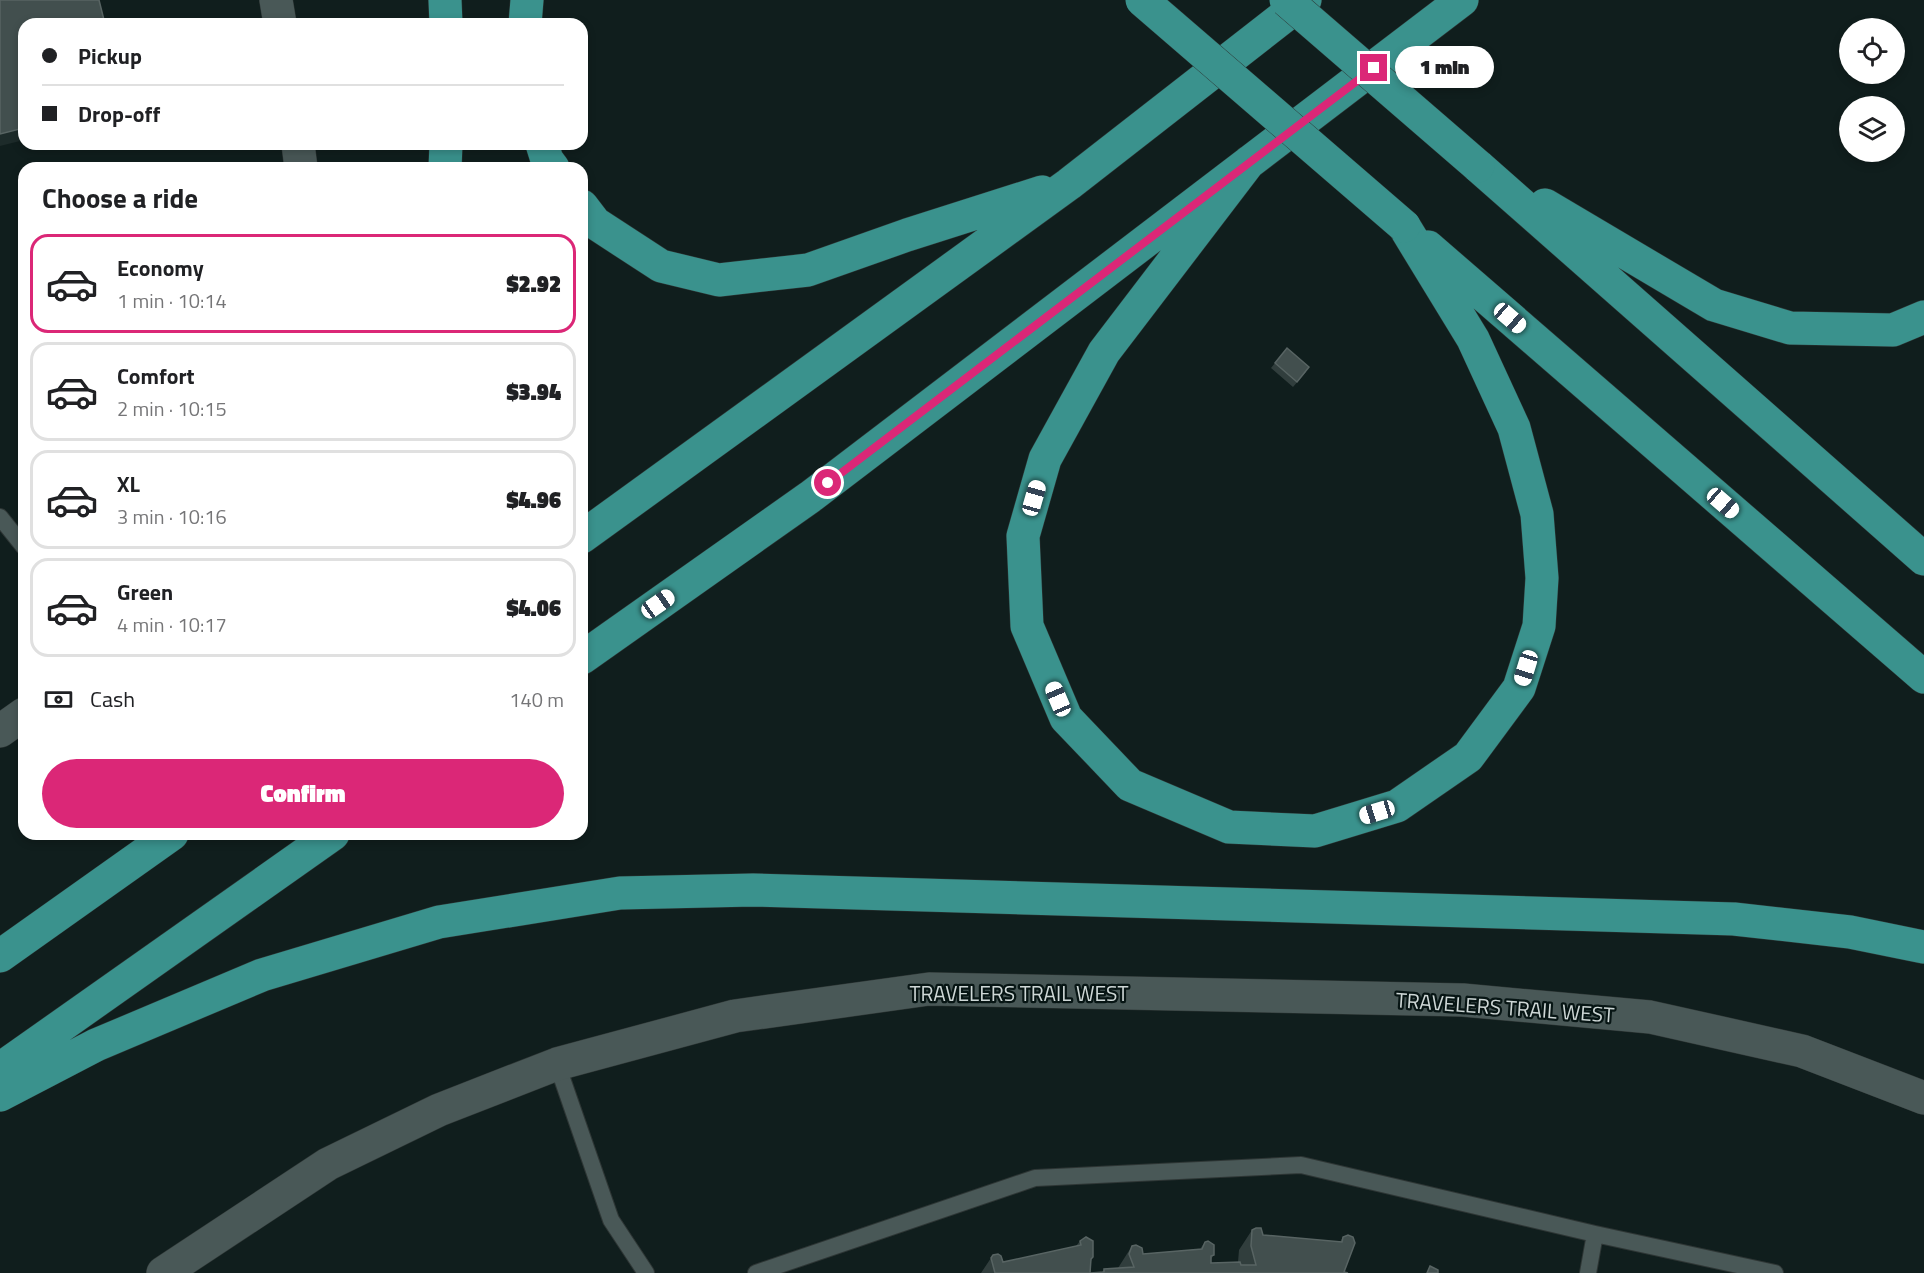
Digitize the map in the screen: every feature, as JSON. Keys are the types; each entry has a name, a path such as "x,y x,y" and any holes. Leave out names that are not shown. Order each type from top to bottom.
{"highway":[{"path":"445,0 446,18"},
{"path":"526,18 527,0"},
{"path":"1142,0 1924,677"},
{"path":"1286,0 1924,559"},
{"path":"588,533 1069,184 1305,0"},
{"path":"588,654 810,497 1462,0"},
{"path":"1249,162 1104,352 1045,459 1023,536 1027,626 1066,718 1130,785 1229,827 1315,831 1397,806 1468,757 1519,688 1539,626 1542,578 1537,514 1514,428 1473,339 1404,226"},
{"path":"1478,166 1714,305 1790,328 1893,330 1924,317"},
{"path":"588,214 595,223 661,267 719,280 808,270 908,235 1069,184"},
{"path":"80,901 133,840"},
{"path":"0,956 164,840"},
{"path":"0,1069 324,840"},
{"path":"0,1095 96,1045 262,975 440,922 620,893 753,890 1734,919 1850,932 1924,947"}],"street":[{"path":"276,0 279,18"},
{"path":"0,731 18,718"},
{"name":"TRAVELERS TRAIL WEST","path":"163,1273 328,1164 439,1110 557,1064 735,1016 929,989 1463,1000 1650,1017 1802,1051 1924,1098"}],"lane":[{"path":"0,517 18,540"},
{"path":"557,1064 611,1220 646,1273"},
{"path":"756,1273 1035,1178 1301,1165 1595,1234 1775,1273"},
{"path":"1588,1273 1595,1234"}],"building":[{"path":"0,0 99,0 104,18 18,18 18,130 0,134"},
{"path":"1287,348 1309,367 1297,382 1275,363"},
{"path":"1256,1228 1261,1228 1263,1235 1342,1242 1343,1237 1348,1235 1353,1237 1355,1243 1344,1272 1348,1273 1090,1273 1104,1272 1104,1269 1134,1267 1129,1254 1132,1246 1142,1248 1143,1254 1202,1249 1208,1241 1214,1245 1211,1263 1240,1262 1241,1265 1256,1265 1251,1246 1252,1230"},
{"path":"1086,1237 1093,1241 1090,1273 995,1273 991,1258 998,1254 1003,1262 1081,1245 1080,1241"},
{"path":"1430,1266 1438,1270 1438,1273 1427,1273"}],"route":[{"path":"828,483 1374,68"}]}
